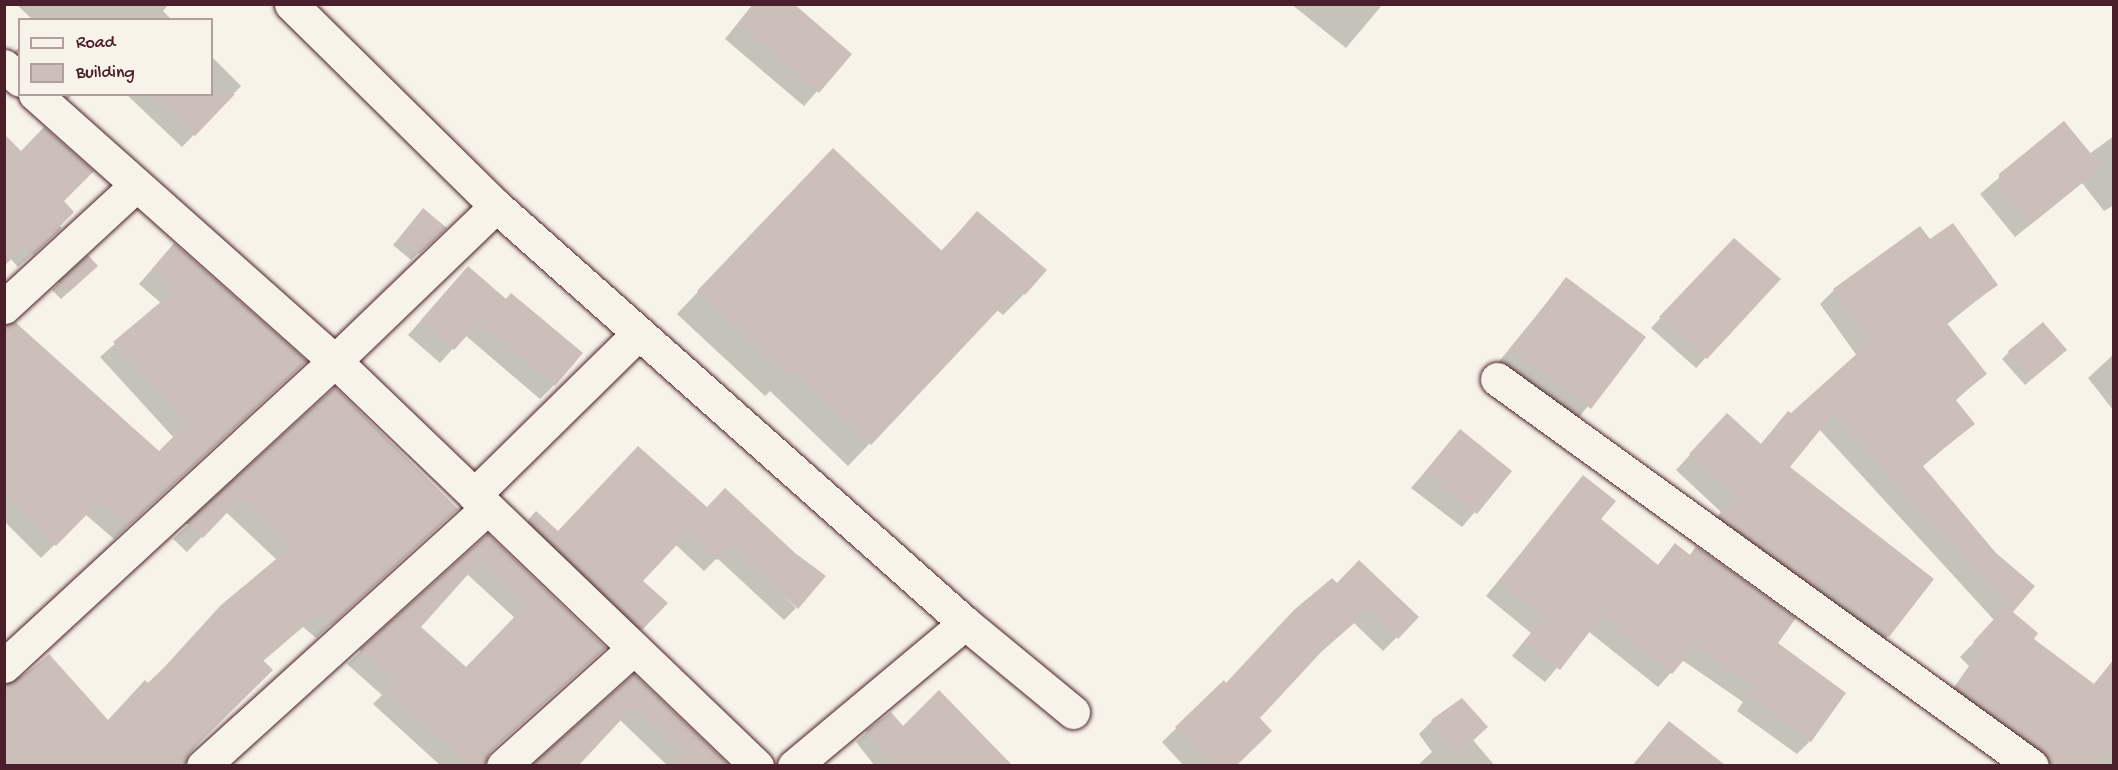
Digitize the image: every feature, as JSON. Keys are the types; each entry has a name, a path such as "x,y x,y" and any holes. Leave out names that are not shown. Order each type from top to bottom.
{"street":[{"path":"291,4 496,206 965,623 1073,712"},
{"path":"4,66 18,78"},
{"path":"37,96 135,186 335,361 757,765"},
{"path":"4,307 135,186"},
{"path":"4,666 335,361 496,206"},
{"path":"203,765 481,501 638,334"},
{"path":"1497,379 2032,765"},
{"path":"794,765 965,623"},
{"path":"503,765 633,648"}],"building":[{"path":"754,4 794,4 852,54 819,93 738,24"},
{"path":"235,94 195,136 153,96"},
{"path":"2064,121 2102,167 2030,225 1999,187 1999,174"},
{"path":"44,127 94,171 64,201 74,212 60,226 62,228 33,255 25,246 4,266 4,134 21,151"},
{"path":"833,148 942,251 977,211 1047,270 1025,295 1018,289 871,445 792,371 787,376 697,291"},
{"path":"423,208 447,228 419,254 399,238"},
{"path":"1953,223 1998,285 1946,322 1987,374 1955,399 1975,424 1922,465 1996,553 2035,586 2013,612 2038,633 2034,639 2094,684 2114,659 2114,743 2096,765 2055,765 2043,751 1956,688 1983,650 1973,642 2006,606 2010,609 1833,414 1790,467 1934,579 1889,637 1820,584 1817,588 1719,517 1735,496 1689,454 1727,413 1761,444 1788,411 1791,413 1871,341 1833,289 1920,226 1930,239"},
{"path":"1734,238 1781,279 1707,359 1659,317"},
{"path":"174,243 307,361 128,526 100,501 56,546 4,494 4,325 15,322 159,451 187,423 113,342 175,290 152,269"},
{"path":"88,255 98,266 68,293 58,282"},
{"path":"468,266 506,299 511,293 583,353 555,386 479,322 454,350 421,320"},
{"path":"1566,277 1646,337 1591,409 1512,349"},
{"path":"2043,322 2067,350 2032,379 2008,351"},
{"path":"335,387 458,509 331,625 318,613 263,660 273,670 190,752 185,765 4,765 4,684 28,673 49,654 108,720 145,680 149,684 221,605 292,546 241,498 203,538 186,523"},
{"path":"1460,429 1512,471 1477,514 1424,473"},
{"path":"638,446 707,507 725,488 795,553 826,576 798,609 730,546 717,560 688,533 643,581 668,603 642,630 528,520 536,511 558,531"},
{"path":"1583,475 1616,501 1601,519 1658,565 1675,543 1690,555 1696,546 1796,618 1778,643 1846,693 1811,742 1749,697 1756,688 1695,647 1672,674 1601,617 1560,670 1524,642 1543,618 1498,582"},
{"path":"488,534 606,648 490,752 485,765 469,765 385,690 394,681 359,650","holes":["480,561 527,604 466,667 421,627"]},
{"path":"1359,560 1419,617 1398,639 1369,610 1323,650 1260,718 1272,731 1237,765 1212,765 1175,727 1224,680 1226,683 1294,610 1332,578 1337,583"},
{"path":"634,674 729,765 668,765 681,751 633,707 579,765 532,765"},
{"path":"939,690 1012,765 894,765 866,731 891,712 903,726"},
{"path":"1462,698 1488,727 1456,756 1431,720"},
{"path":"1669,721 1725,765 1633,765"}]}
